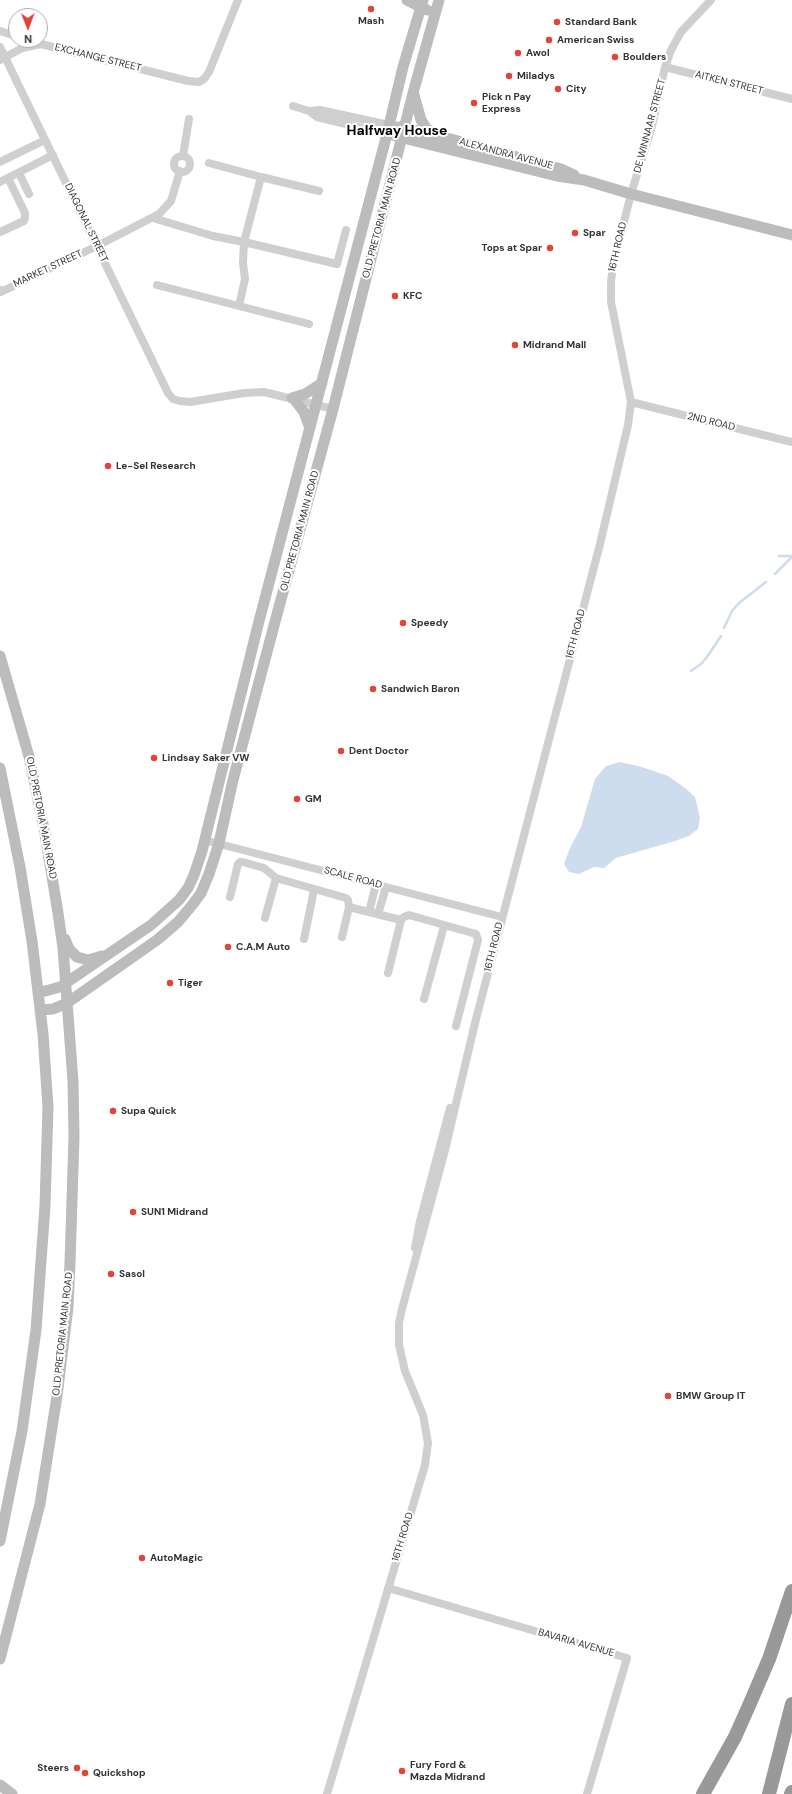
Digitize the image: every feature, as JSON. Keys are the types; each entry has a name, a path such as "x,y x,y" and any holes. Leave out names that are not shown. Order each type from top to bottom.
{"highway":[{"path":"703,1794 736,1737 752,1701 769,1659 792,1590"},
{"path":"769,1794 792,1704"}],"main road":[{"path":"407,0 421,4 435,4"},
{"name":"OLD PRETORIA MAIN ROAD","path":"38,993 57,989 160,919 179,900 192,880 204,840 258,626 421,4"},
{"name":"OLD PRETORIA MAIN ROAD","path":"40,1010 53,1009 67,1003 141,952 178,922 201,893 209,874 219,843 270,640 333,409 435,4"},
{"path":"413,93 421,120 426,128 436,135"},
{"name":"ALEXANDRA AVENUE","path":"388,130 557,176 584,180 631,194 792,234"},
{"name":"ALEXANDRA AVENUE","path":"403,133 436,135 561,169 584,180"},
{"path":"310,428 304,412 293,399 305,394 322,383"},
{"name":"OLD PRETORIA MAIN ROAD","path":"0,656 30,760 45,834 58,913 66,983 73,1081 74,1130 73,1214 68,1307 58,1388 43,1487 32,1536 0,1659"},
{"path":"0,768 24,890 38,993 47,1085 48,1126 45,1206 38,1310 25,1415 0,1541"},
{"path":"58,913 67,946 77,957 85,960 91,959 115,950"},
{"path":"0,1785 12,1794"}],"street":[{"name":"EXCHANGE STREET","path":"48,46 195,83 204,79 209,72 238,0"},
{"name":"DE WINNAAR STREET","path":"631,194 652,126 665,67 676,39 711,0"},
{"name":"DIAGONAL STREET","path":"0,47 3,59 46,140 164,387 173,399 190,402 244,393 264,392 293,399"},
{"name":"EXCHANGE STREET","path":"3,59 22,48"},
{"name":"AITKEN STREET","path":"665,67 792,99"},
{"name":"ALEXANDRA AVENUE","path":"293,106 308,111 320,110 388,130"},
{"name":"MARKET STREET","path":"0,291 153,218 168,206 180,171 186,170 190,165 188,159 183,156 189,119"},
{"path":"0,162 46,140"},
{"path":"0,182 53,155"},
{"path":"209,164 319,191"},
{"path":"19,172 29,194"},
{"path":"239,306 245,279 243,263 244,242 261,177"},
{"path":"0,232 24,221 25,217 25,213 8,178"},
{"name":"16TH ROAD","path":"327,1794 425,1465 428,1443 423,1415 405,1371 399,1345 399,1323 410,1278 420,1221 446,1122 464,1070 502,917 600,544 628,425 631,402 611,302 611,282 613,265 631,194"},
{"path":"153,218 213,236 337,264 346,230"},
{"path":"157,285 309,324"},
{"path":"293,399 333,409"},
{"name":"2ND ROAD","path":"631,402 792,442"},
{"name":"SCALE ROAD","path":"204,840 502,917"},
{"path":"230,897 240,862 264,868 276,878 346,898 348,900 349,907 342,937"},
{"path":"265,918 276,878"},
{"path":"369,912 376,884"},
{"path":"378,914 386,886"},
{"path":"304,939 314,890"},
{"path":"349,907 401,920 409,916 476,934 478,937 456,1026"},
{"path":"388,973 401,920"},
{"path":"424,999 444,926"},
{"name":"BAVARIA AVENUE","path":"388,1588 627,1658 587,1794"}],"water":[{"path":"620,762 642,767 668,776 685,788 695,797 700,818 698,829 689,836 675,841 616,858 604,868 594,867 579,874 569,872 564,864 570,848 581,827 595,779 606,766"}],"waterway":[{"path":"779,556 792,556"},
{"path":"775,574 792,557"},
{"path":"724,628 732,611 739,603 766,582"},
{"path":"691,671 701,664 721,636"}],"place":[{"name":"Mash","path":"371,9"},
{"name":"Standard Bank","path":"557,22"},
{"name":"American Swiss","path":"549,40"},
{"name":"Awol","path":"518,53"},
{"name":"Boulders","path":"615,57"},
{"name":"Miladys","path":"509,76"},
{"name":"City","path":"558,89"},
{"name":"Pick n Pay Express","path":"474,103"},
{"name":"Spar","path":"575,233"},
{"name":"Tops at Spar","path":"550,248"},
{"name":"KFC","path":"395,296"},
{"name":"Midrand Mall","path":"515,345"},
{"name":"Le-Sel Research","path":"108,466"},
{"name":"Speedy","path":"403,623"},
{"name":"Sandwich Baron","path":"373,689"},
{"name":"Dent Doctor","path":"341,751"},
{"name":"Lindsay Saker VW","path":"154,758"},
{"name":"GM","path":"297,799"},
{"name":"C.A.M Auto","path":"228,947"},
{"name":"Tiger","path":"170,983"},
{"name":"Supa Quick","path":"113,1111"},
{"name":"SUN1 Midrand","path":"133,1212"},
{"name":"Sasol","path":"111,1274"},
{"name":"BMW Group IT","path":"668,1396"},
{"name":"AutoMagic","path":"142,1558"},
{"name":"Steers","path":"77,1768"},
{"name":"Fury Ford & Mazda Midrand","path":"402,1771"},
{"name":"Quickshop","path":"85,1773"}],"district":[{"name":"Halfway House","path":"397,131"}]}
